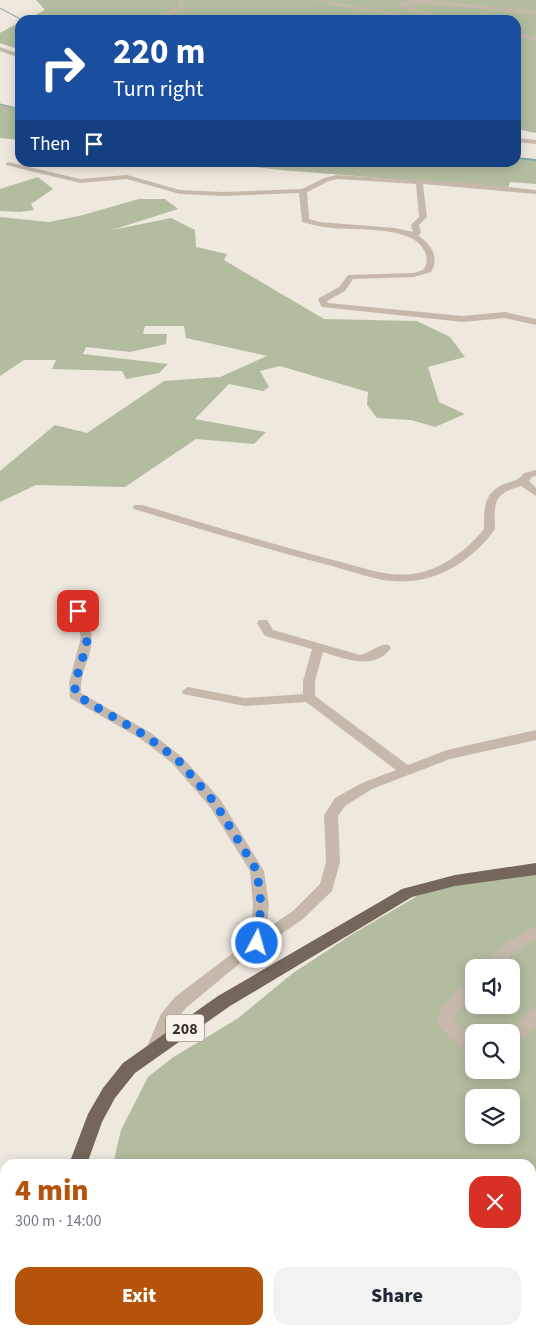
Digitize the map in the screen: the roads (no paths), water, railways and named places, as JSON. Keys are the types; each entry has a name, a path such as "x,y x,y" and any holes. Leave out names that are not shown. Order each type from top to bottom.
{"main road":[{"name":"208","path":"80,1159 94,1120 109,1093 130,1068 154,1049 224,1001 407,893 429,885 536,869"}],"street":[{"path":"161,15 176,12 181,7 182,0"},
{"path":"312,0 400,15"},
{"path":"431,15 400,6 408,2 425,2 536,13"},
{"path":"521,36 536,38"},
{"path":"3,50 15,54"},
{"path":"521,140 536,142"},
{"path":"8,164 15,166"},
{"path":"21,167 80,181 126,177 180,192 223,194 304,191 321,181 337,177 536,192"},
{"path":"414,235 417,233 415,225 423,217 419,182"},
{"path":"304,191 306,220 315,225 376,228 414,235 426,243 431,264 426,272 414,275 351,277 342,290 324,298 322,302 332,307 463,319 505,315 536,322"},
{"path":"138,507 301,555 390,577 410,578 444,568 457,559 490,528 489,505 492,497 506,488 523,482 528,475 536,473"},
{"path":"523,482 536,493"},
{"path":"78,611 87,636 82,665 75,684 76,695 146,736 178,760 215,803 257,871 261,904 257,943"},
{"path":"263,623 269,633 318,649 360,659 374,656 384,648"},
{"path":"309,698 309,680 318,649"},
{"path":"188,691 245,702 309,698 408,771"},
{"path":"154,1049 167,1018 181,1002 257,943 298,915 327,887 333,862 330,826 334,808 359,790 465,750 536,735"},
{"path":"498,959 510,948 536,931"},
{"path":"465,993 448,1012 445,1022 465,1041"},
{"path":"520,1031 536,1015"}],"waterway":[{"path":"0,8 15,16"},
{"path":"0,104 15,108"},
{"path":"521,158 536,160"}]}
